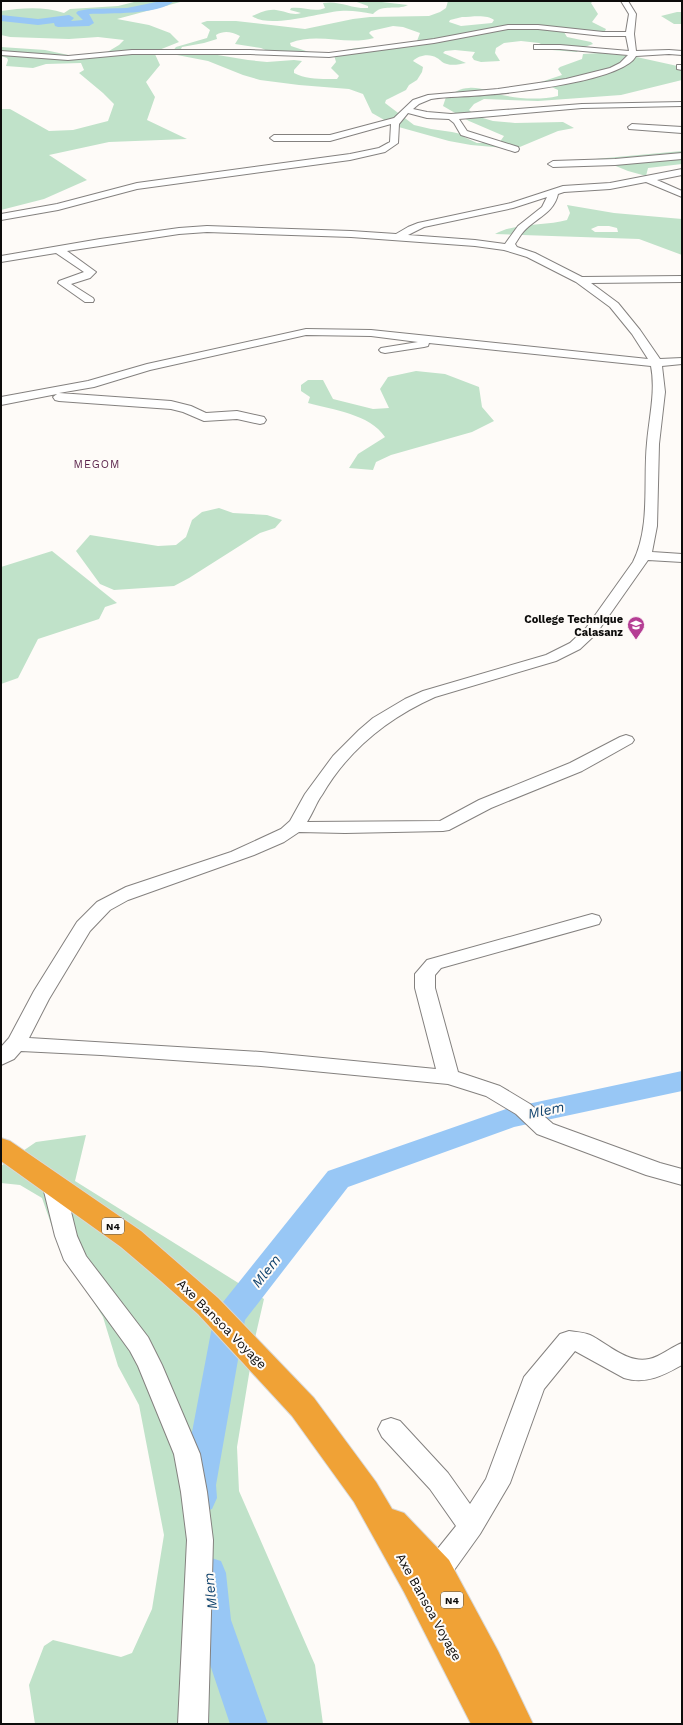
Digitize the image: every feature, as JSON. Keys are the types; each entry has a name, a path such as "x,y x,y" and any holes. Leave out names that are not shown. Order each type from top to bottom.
{"highway":[{"name":"N4","path":"1,1148 53,1183"},
{"name":"Axe Bansoa Voyage","path":"53,1183 131,1239 208,1306 303,1407 426,1576 486,1663 516,1724"},
{"name":"Axe Bansoa Voyage","path":"426,1576 464,1672 489,1724"}],"street":[{"path":"1,217 58,207 137,186 370,153 387,148 394,143 395,126 398,120 417,101 429,97 503,91 589,76 620,66 629,60 632,54 630,34 633,14 632,10 624,1"},
{"path":"1,53 68,58 132,52 339,54 434,41 499,28 522,26 545,27 603,34 630,34"},
{"path":"537,47 558,46 598,52 632,54 669,52 682,53"},
{"path":"75,50 93,56"},
{"path":"407,110 451,117 594,106 682,104"},
{"path":"451,117 457,122 464,133 515,149"},
{"path":"274,138 330,138 398,120"},
{"path":"632,127 682,130"},
{"path":"553,164 615,162 682,156"},
{"path":"399,237 411,229 425,224 513,205 569,188 610,186 682,172"},
{"path":"648,179 682,194"},
{"path":"512,248 510,244 517,233 549,206 552,202 553,193"},
{"path":"1,259 58,249 198,229 351,234 483,244 512,248 532,255 580,280 618,310 636,332 656,363 659,392 653,444 648,542 644,556 591,631 566,652 500,675 429,694 409,702 379,720 334,766 313,794 295,827 277,839 233,858 140,888 104,906 96,912 77,935 8,1051"},
{"path":"58,249 91,272 86,276 63,283 89,300"},
{"path":"580,280 682,279"},
{"path":"399,328 407,328 454,342"},
{"path":"1,401 43,394 98,382 152,366 301,333 371,333 577,356 656,363 682,361"},
{"path":"385,350 425,344 454,342"},
{"path":"43,394 171,405 187,409 204,418 237,415 260,420"},
{"path":"644,556 682,558"},
{"path":"295,827 345,828 442,826 485,804 576,767 626,740"},
{"path":"449,1077 425,988 425,974 434,964 592,920"},
{"path":"8,1051 101,1048 261,1059 449,1077 493,1091 523,1110 545,1129 654,1169 682,1177"},
{"path":"53,1183 66,1236 76,1260 139,1344 150,1365 187,1454 194,1492 200,1540 193,1724"},
{"path":"426,1576 471,1526 497,1483 533,1384 569,1341 581,1342 633,1371 654,1369 682,1353"},
{"path":"391,1429 439,1481 471,1526"}],"green space":[{"path":"138,1 184,1 117,19 149,25 170,33 179,42 154,52 160,65 146,82 155,97 147,120 187,139 109,142 49,155 87,180 44,199 1,210 1,109 10,109 49,131 73,130 108,121 114,104 79,73 84,70 81,63 46,64 33,68 6,66 8,60 7,58 1,56 1,47 45,50 73,56 104,54 119,45 124,40 98,37 69,39 10,37 1,35 1,11 40,8 64,13 70,9 118,6"},
{"path":"354,1 373,1 408,5 403,7 381,9 373,14 340,11 282,21 260,20 252,16 270,10 298,14 301,13 290,10 291,8 317,10 325,8 323,3 329,2 368,8 368,6"},
{"path":"448,1 593,1 591,3 598,14 592,22 606,29 605,31 600,32 564,32 567,37 591,42 593,44 579,49 577,52 552,50 539,43 521,41 504,43 496,48 495,53 500,61 481,62 474,60 472,57 475,52 455,50 445,51 443,53 466,63 449,65 434,56 424,55 418,57 413,61 423,67 417,80 409,85 406,90 386,100 385,103 414,125 461,134 477,143 499,143 504,136 469,121 443,106 446,97 466,88 477,88 502,95 523,98 558,96 558,90 541,82 562,75 558,69 560,67 582,59 583,54 600,53 632,56 682,67 682,80 621,95 538,101 484,99 474,104 469,110 476,116 493,121 515,123 563,122 574,128 558,131 515,149 471,145 449,141 395,126 372,113 363,94 349,89 260,80 208,61 177,55 172,52 176,47 207,38 210,30 201,23 207,21 236,21 305,29 370,17 429,16 446,8","holes":["483,16 494,20 492,23 461,26 449,22 450,20 462,17","393,26 403,27 420,33 417,41 399,46 349,49 334,55 336,62 331,68 339,76 337,79 310,78 294,73 294,70 302,61 294,60 267,62 181,49 182,47 217,39 216,35 222,32 228,32 240,36 235,44 261,48 277,55 307,57 309,52 291,46 290,43 311,39 353,41 364,40 374,38 369,33 371,31"]},
{"path":"682,12 682,24 674,24 661,16"},
{"path":"682,151 682,164 648,168 646,176 628,171 606,162 576,167 556,164 563,162"},
{"path":"567,205 614,213 682,219 682,255 639,239 495,234 503,230 521,226 567,220 570,213","holes":["598,226 617,228 618,232 595,232 591,229"]},
{"path":"416,371 445,374 479,387 482,407 494,421 472,432 391,455 376,462 373,470 349,468 358,454 385,437 378,429 361,418 308,403 310,397 301,391 301,385 308,380 323,380 333,399 373,409 389,408 380,389 388,377"},
{"path":"219,508 233,513 267,515 282,520 275,528 260,533 174,586 114,590 100,584 76,551 90,535 158,546 176,545 186,537 192,520 202,512"},
{"path":"52,551 117,603 105,607 99,619 38,639 18,678 1,684 1,567"},
{"path":"86,1135 75,1181 264,1299 255,1338 237,1447 239,1491 315,1665 323,1724 35,1724 29,1685 44,1646 53,1640 121,1657 132,1653 152,1609 164,1535 139,1405 118,1366 103,1317 58,1244 42,1198 20,1185 1,1183 1,1166 36,1142"}],"waterway":[{"path":"1,18 38,22 69,18 58,24 89,23 86,17 81,13 134,10 156,6 169,1"},
{"name":"Mlem","path":"200,1498 199,1485 230,1316 338,1179 509,1118 682,1081"},
{"name":"Mlem","path":"208,1573 213,1620 249,1724"}],"place":[{"name":"College Technique Calasanz","path":"636,640"}],"district":[{"name":"MEGOM","path":"97,464"}]}
